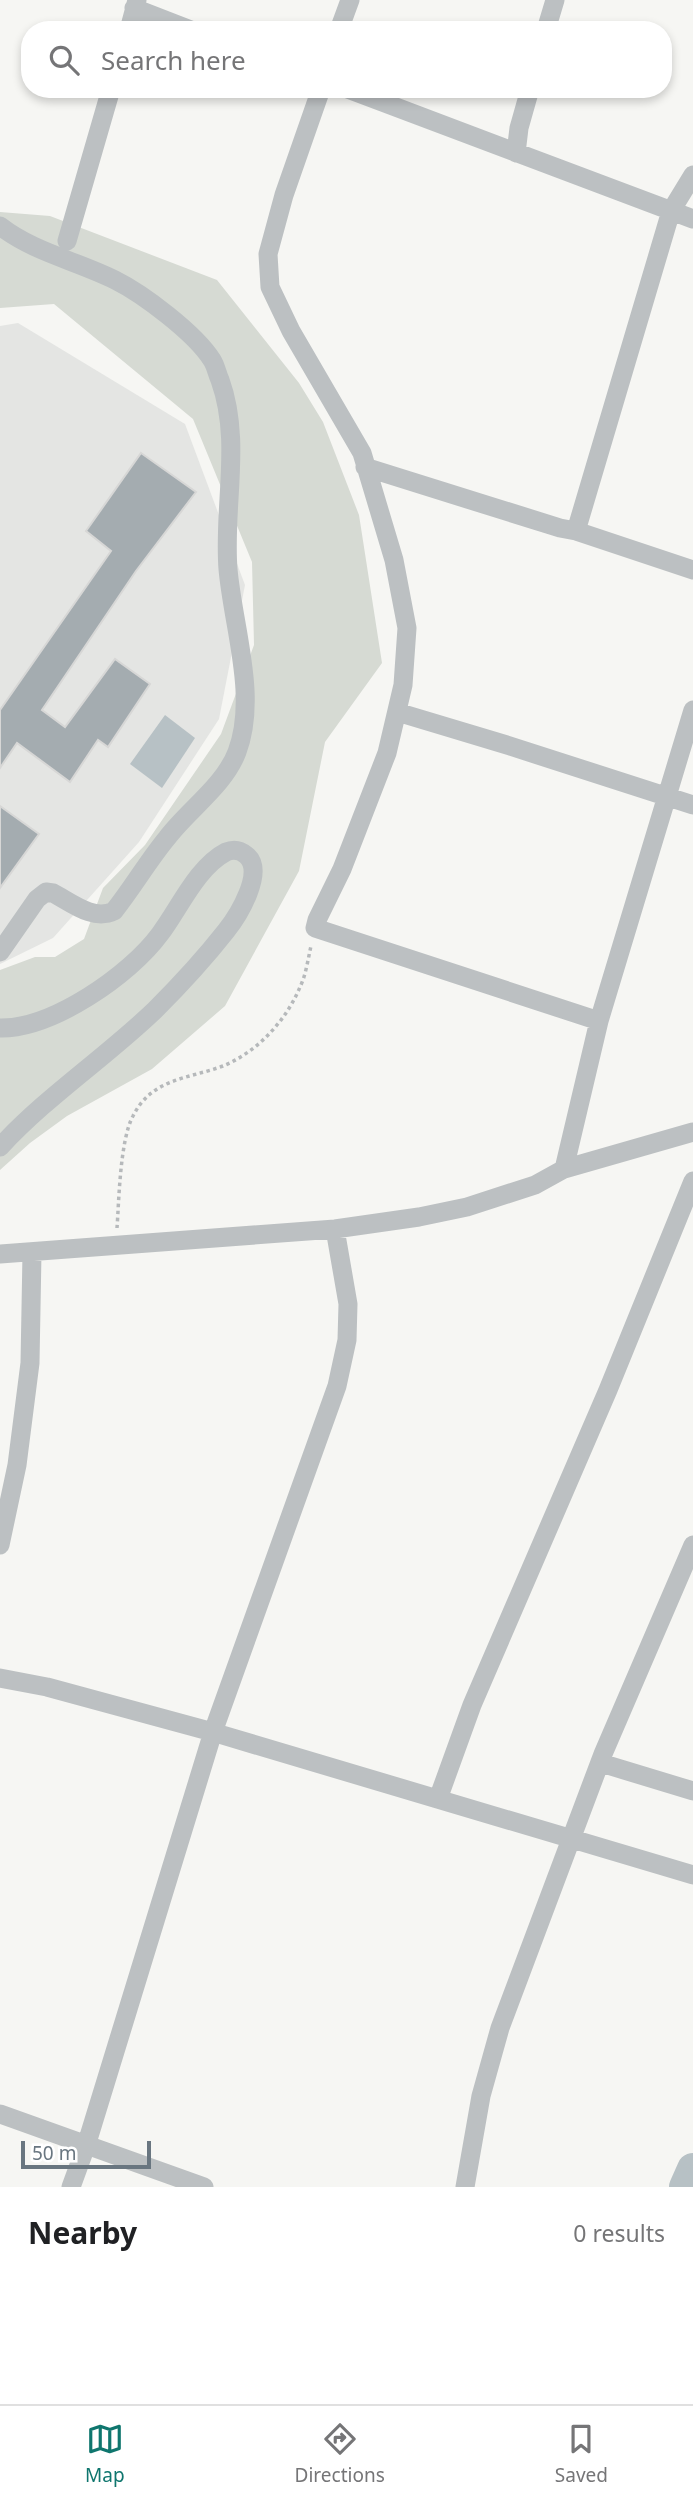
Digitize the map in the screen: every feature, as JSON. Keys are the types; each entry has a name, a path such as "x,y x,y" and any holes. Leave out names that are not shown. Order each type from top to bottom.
{"street":[{"path":"342,21 350,0"},
{"path":"549,21 555,0"},
{"path":"135,4 172,21"},
{"path":"67,241 108,98"},
{"path":"318,98 284,195 268,254 271,287 291,331 362,453 394,560 407,628 403,685 387,753 342,869 315,928 599,1021"},
{"path":"372,98 693,219"},
{"path":"516,153 519,128 527,98"},
{"path":"576,531 671,211 693,175"},
{"path":"0,226 35,247 115,280 147,300 189,334 213,361 228,401 232,462 226,526 246,706 245,729 235,756 220,779 167,837 114,911 96,915 46,892 37,899 0,952"},
{"path":"365,467 576,531 693,570"},
{"path":"564,1169 599,1021 693,710"},
{"path":"397,712 693,805"},
{"path":"0,1028 50,1018 79,1004 137,959 160,934 199,877 224,853 233,850 243,852 250,858 253,871 251,887 234,922 215,946 153,1011 43,1103 0,1147"},
{"path":"0,1254 335,1229 419,1217 467,1207 535,1185 564,1169 693,1132"},
{"path":"438,1799 472,1705 608,1390 693,1181"},
{"path":"71,2187 86,2146 213,1732 337,1386 347,1340 348,1304 335,1229"},
{"path":"0,1545 17,1465 30,1363 32,1253"},
{"path":"465,2187 481,2096 500,2028 601,1763 693,1545"},
{"path":"0,1678 47,1687 213,1732 693,1875"},
{"path":"601,1763 693,1791"},
{"path":"0,2114 204,2187"}],"path":[{"path":"117,1228 120,1180 131,1119 141,1104 162,1085 224,1065 252,1049 270,1034 300,988 315,928"}],"shaded area":[{"path":"0,212 50,216 217,280 299,383 323,422 359,515 382,663 325,742 299,871 225,1006 152,1069 67,1116 30,1143 0,1170 0,970 35,957 55,957 84,939 103,888 145,845 221,734 254,645 252,562 193,419 54,304 0,308"},
{"path":"18,323 185,424 245,585 219,719 139,842 53,938 0,964 0,326"},
{"path":"165,715 195,738 162,788 130,764"}],"building":[{"path":"141,453 196,492 136,571 42,710 65,727 115,659 150,684 108,747 98,740 70,782 17,743 0,768 0,710 111,551 86,531"},
{"path":"0,806 39,834 0,888"}],"waterway":[{"path":"685,2187 693,2169"}]}
